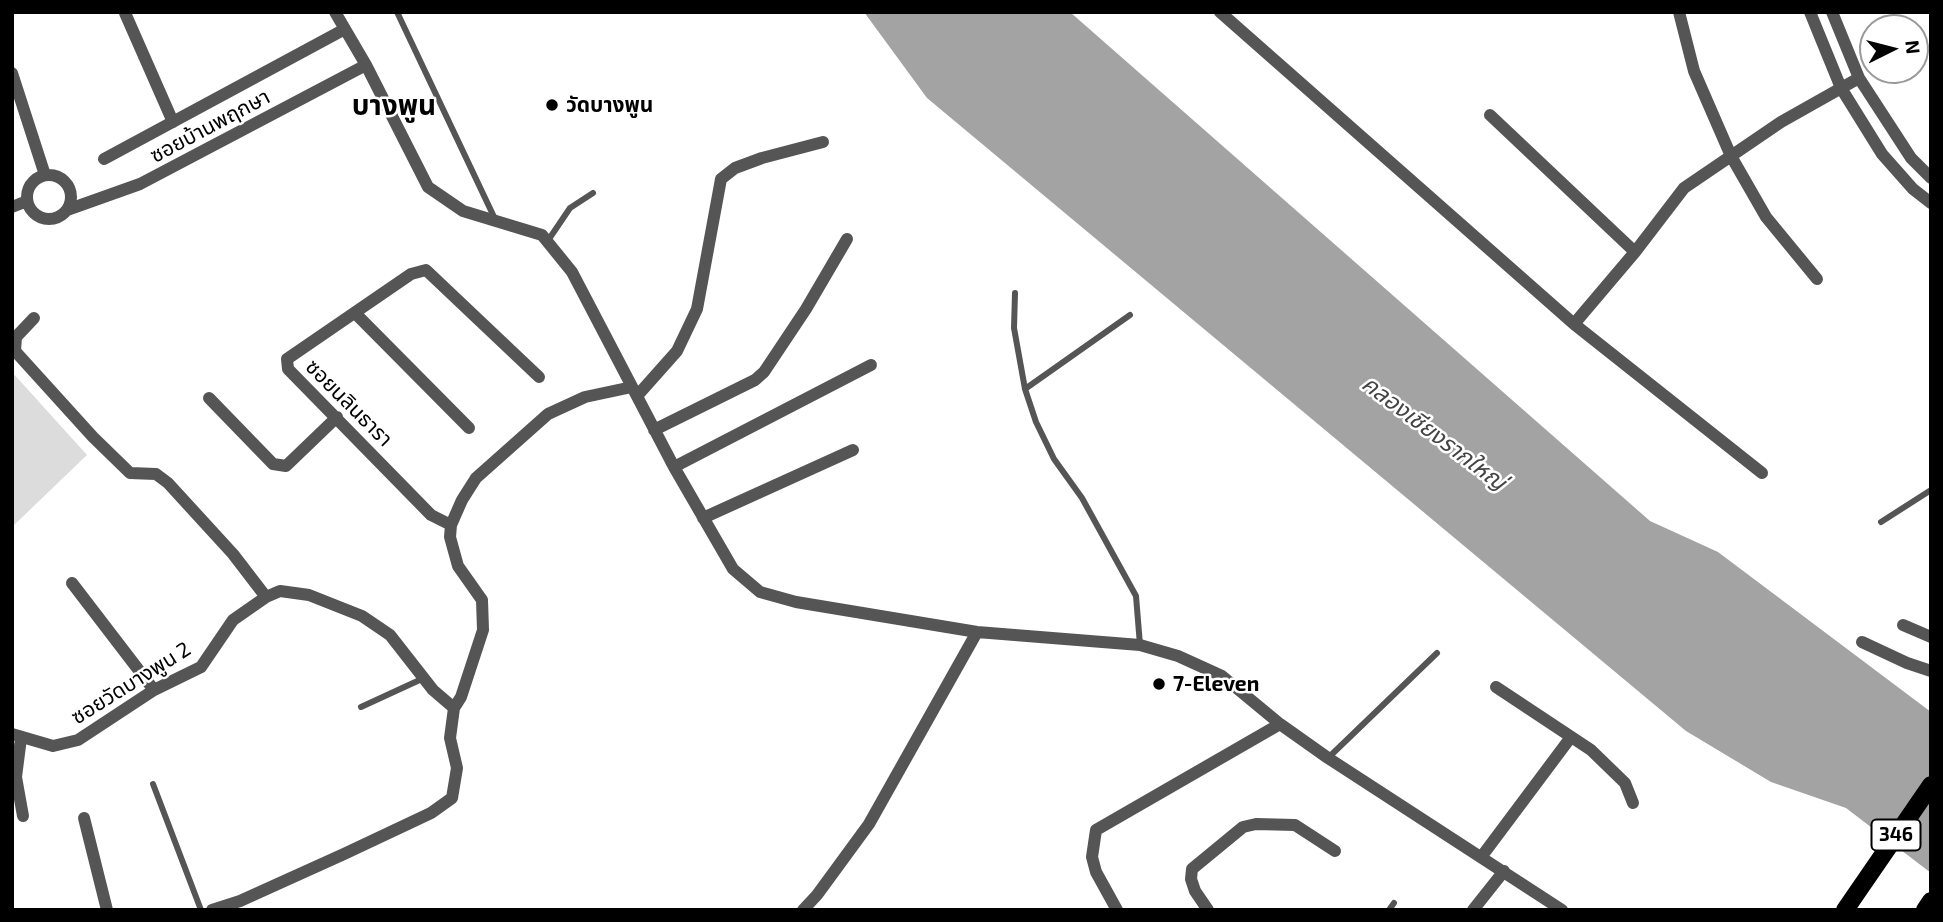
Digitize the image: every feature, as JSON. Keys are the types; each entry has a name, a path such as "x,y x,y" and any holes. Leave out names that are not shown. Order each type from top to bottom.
{"main road":[{"name":"346","path":"1845,910 1931,785"},
{"path":"1925,910 1931,901"}],"street":[{"path":"1220,12 1574,324 1762,474"},
{"path":"1679,12 1694,71 1731,156 1766,217 1817,279"},
{"path":"1810,12 1841,88 1882,154 1913,189 1931,203"},
{"path":"1574,324 1635,252 1684,188 1781,122 1859,78 1832,12"},
{"path":"125,13 173,122"},
{"path":"340,14 345,29 428,187 463,211 541,235 572,272 703,518 733,569 760,592 796,602 977,632 1140,645 1178,656 1223,676 1280,724 1328,758 1562,910"},
{"path":"104,159 345,29"},
{"name":"ซอยบ้านพฤกษา","path":"27,201 30,209 44,219 62,216 67,210 140,184 366,65"},
{"path":"12,73 45,175"},
{"path":"1863,84 1911,158 1931,178"},
{"path":"1490,115 1635,252"},
{"path":"212,910 240,901 344,854 431,813 452,798 457,768 450,738 454,708 461,697 483,630 482,600 458,566 450,537 451,525 462,500 476,478 548,415 585,397 634,391 677,351 697,309 721,179 735,168 762,158 822,142"},
{"path":"12,207 27,201 31,184 37,177 54,175 68,185 71,193 67,210"},
{"path":"654,430 755,380 764,372 806,309 846,239"},
{"name":"ซอยนลินธารา","path":"451,525 432,515 288,369 287,359 411,274 426,270 539,377"},
{"path":"355,313 469,428"},
{"path":"34,318 16,337 15,351 93,437 130,473 156,474 168,483 233,554 266,597"},
{"path":"674,467 872,365"},
{"path":"209,398 273,464 286,466 337,417"},
{"path":"703,518 853,450"},
{"path":"72,583 153,690"},
{"name":"ซอยวัดบางพูน 2","path":"17,740 53,746 78,740 153,690 201,667 233,620 266,597 280,591 309,595 362,616 390,635 433,691 454,708"},
{"path":"1903,625 1931,637"},
{"path":"803,910 869,824 977,632"},
{"path":"1862,642 1931,671"},
{"path":"1496,687 1591,750 1625,783 1633,803"},
{"path":"1117,910 1094,865 1093,843 1096,831 1280,724"},
{"path":"1482,856 1571,737"},
{"path":"17,740 16,777 23,816"},
{"path":"84,818 107,910"},
{"path":"1208,910 1195,891 1191,879 1192,869 1243,827 1256,824 1295,825 1335,851"},
{"path":"1474,910 1504,871"}],"lane":[{"path":"397,12 496,221"},
{"path":"547,242 570,208 593,193"},
{"path":"1014,293 1014,328 1025,389 1036,422 1054,459 1082,498 1136,596 1140,645"},
{"path":"1025,389 1130,315"},
{"path":"1881,522 1931,489"},
{"path":"1328,758 1437,653"},
{"path":"360,707 424,678"},
{"path":"153,784 201,910"},
{"path":"1389,910 1394,903"}],"shaded area":[{"path":"12,372 87,455 12,527"}],"water":[{"name":"คลองเชียงรากใหญ่","path":"864,12 1070,12 1650,521 1718,552 1931,712 1931,873 1846,808 1771,782 1686,731 927,98"}],"place":[{"name":"วัดบางพูน","path":"552,105"},
{"name":"7-Eleven","path":"1159,684"}],"district":[{"name":"บางพูน","path":"394,106"}]}
